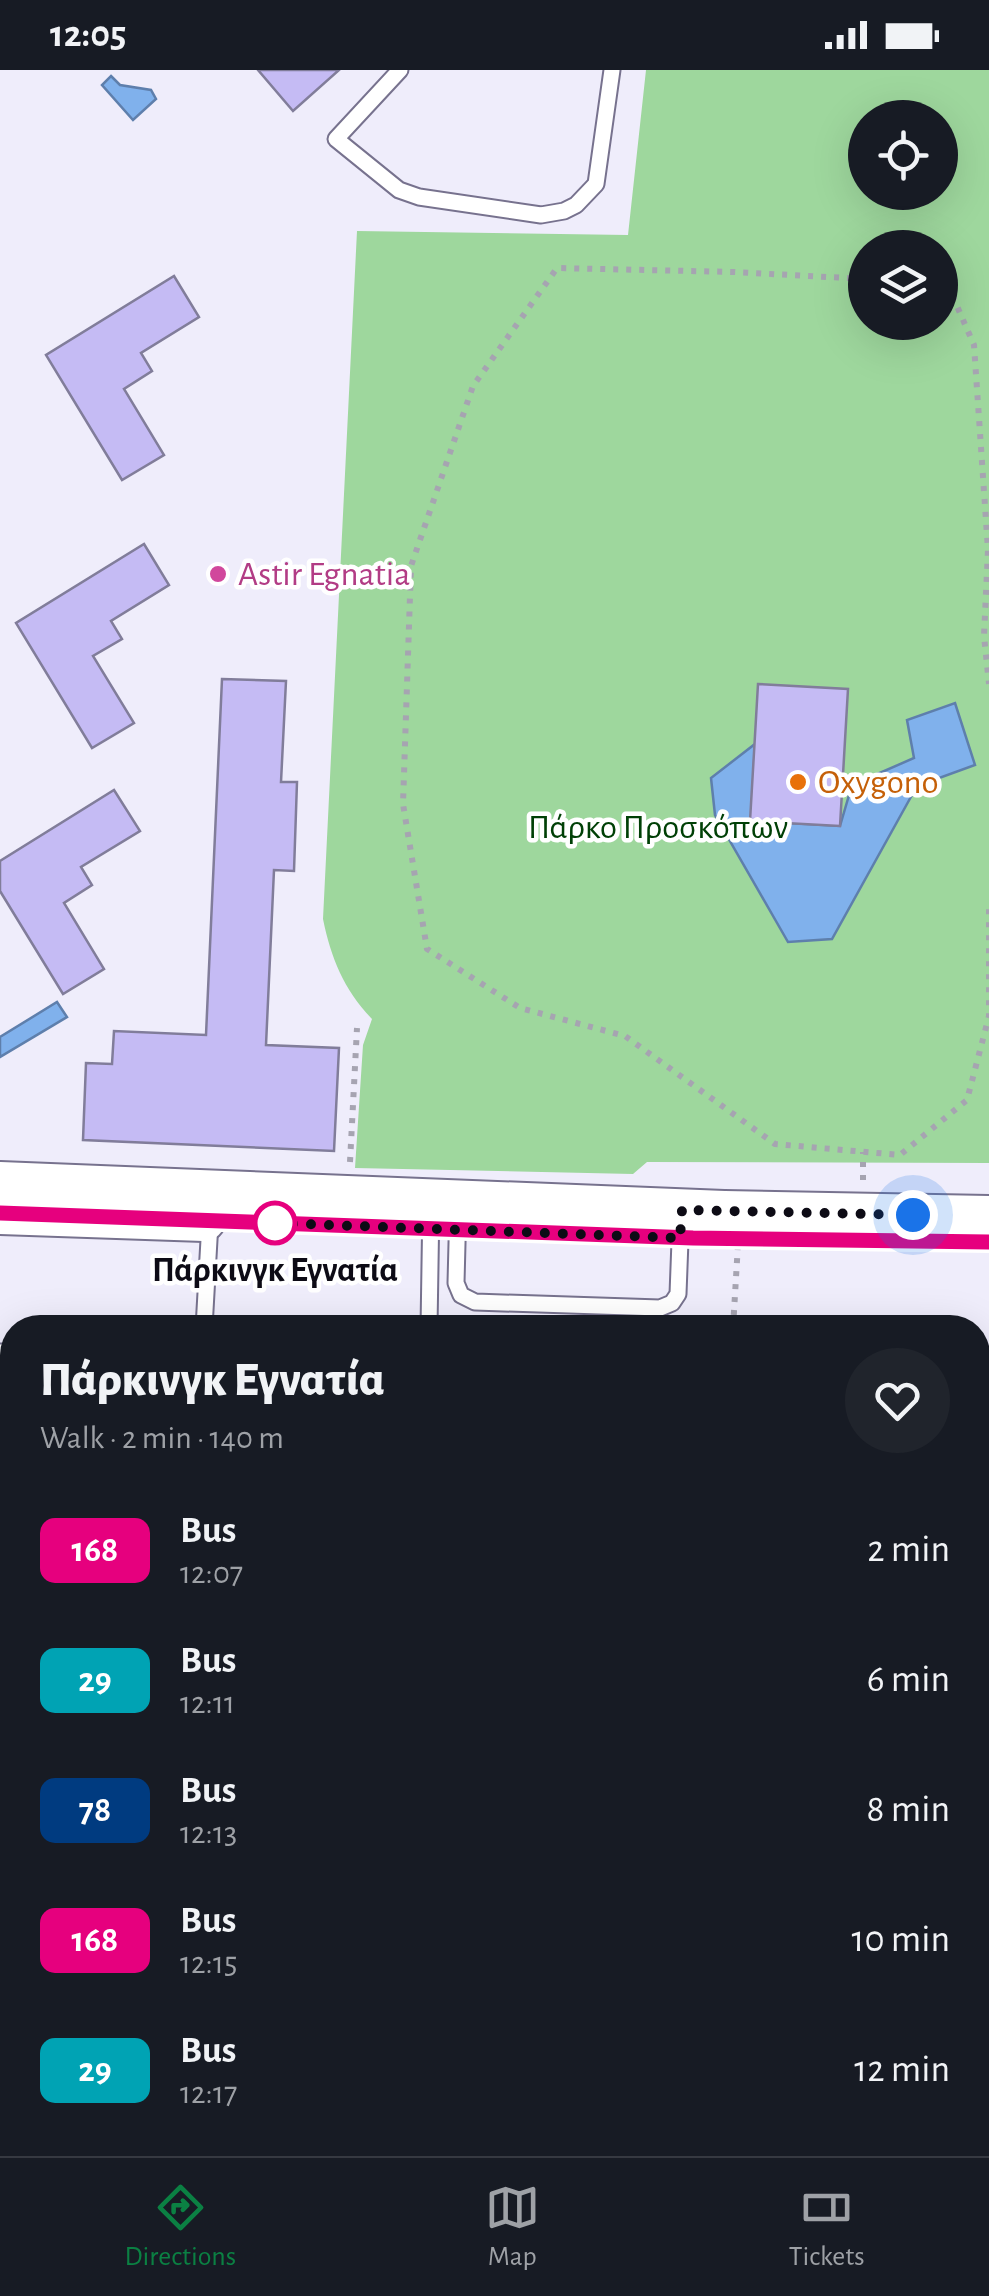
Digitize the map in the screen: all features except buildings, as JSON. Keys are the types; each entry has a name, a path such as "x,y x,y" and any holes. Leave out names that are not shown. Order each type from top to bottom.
{"main road":[{"path":"0,1182 211,1206 681,1224 989,1216"},
{"path":"0,1213 211,1206 347,1196 444,1215"},
{"path":"681,1224 738,1239 989,1242"}],"lane":[{"path":"400,70 336,139 398,190 419,197 540,215 576,206 596,184 612,70"},
{"path":"205,1315 211,1206"},
{"path":"444,1215 460,1295 475,1302 494,1303 660,1308 678,1294 681,1224"},
{"path":"430,1315 444,1215"}],"path":[{"path":"848,279 558,268 474,386 410,566 403,804 427,950 520,1008 625,1036 775,1144 900,1155 967,1100 989,1016 989,905"},
{"path":"958,308 974,345 988,550 984,636 989,684"},
{"path":"347,1196 357,1028"},
{"path":"734,1315 738,1239"}],"green space":[{"name":"Πάρκο Προσκόπων","path":"646,70 989,70 989,1163 647,1162 633,1174 355,1168 363,1045 372,1019 340,973 323,919 357,231 628,235"}],"water":[{"path":"111,76 120,85 151,90 156,99 133,120 102,85"},
{"path":"955,703 975,765 917,786 832,939 788,942 715,815 711,778 755,744 751,821 840,826 852,785 914,758 907,720"},
{"path":"57,1002 67,1017 0,1057 0,1037"}],"bus line":[{"name":"168","path":"0,1213 693,1238 989,1242"}],"place":[{"name":"Astir Egnatia","path":"218,574"},
{"name":"Oxygono","path":"798,782"},
{"name":"Πάρκινγκ Εγνατία","path":"275,1223"}],"route":[{"path":"275,1223 680,1238 682,1210 913,1215"}]}
